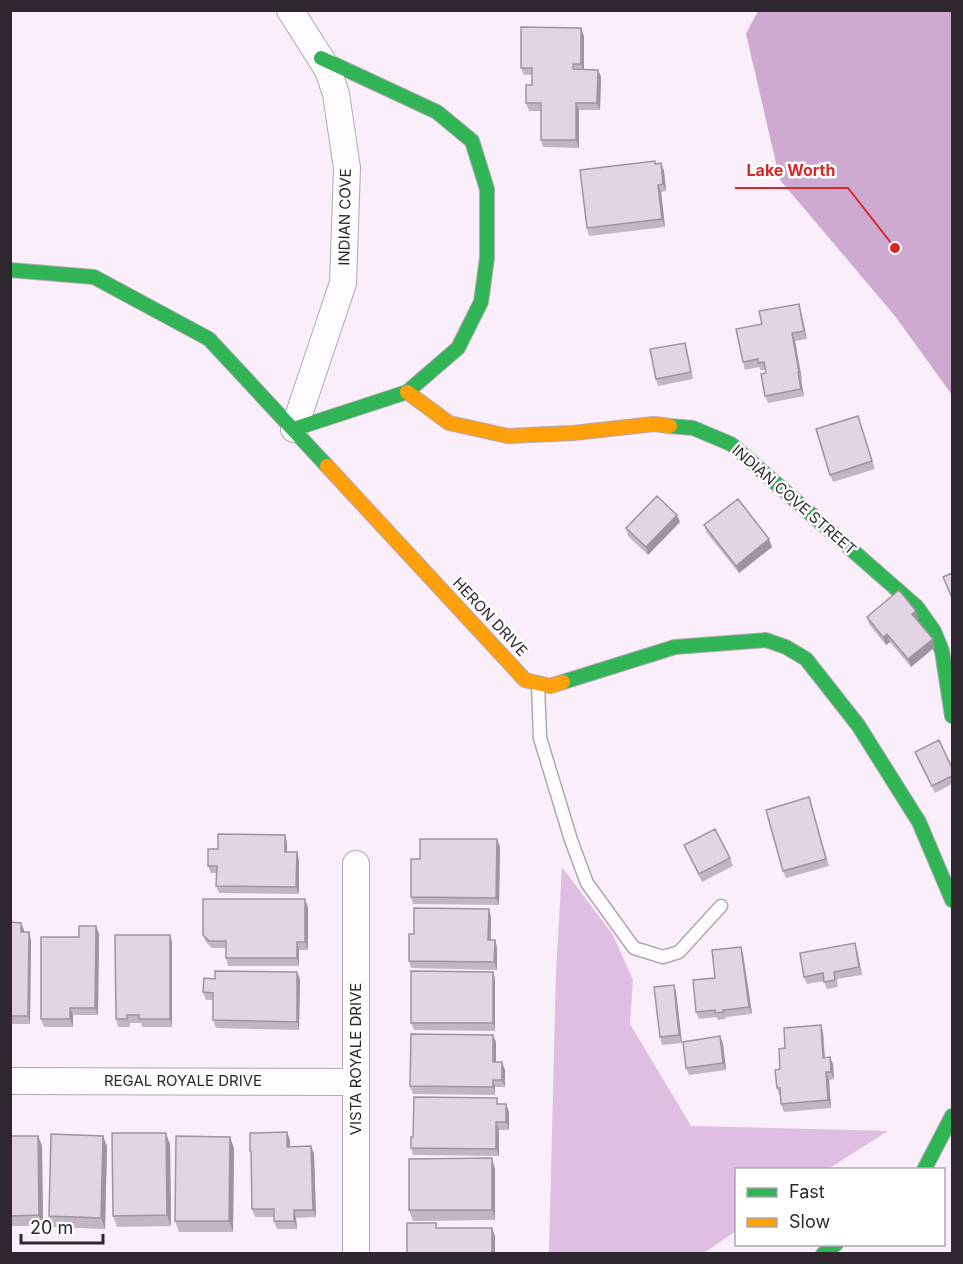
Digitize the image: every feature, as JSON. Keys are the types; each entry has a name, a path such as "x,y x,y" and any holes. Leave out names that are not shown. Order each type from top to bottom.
{"street":[{"name":"INDIAN COVE","path":"290,10 328,70 336,94 347,168 343,283 294,429"},
{"path":"294,429 407,392 458,348 481,302 487,258 487,189 472,141 437,112 321,58"},
{"name":"HERON DRIVE","path":"10,270 94,277 209,339 525,680 538,683"},
{"name":"INDIAN COVE STREET","path":"407,392 449,423 508,436 573,433 654,424 693,428 731,444 917,607 934,631 942,651 952,716"},
{"path":"538,683 550,686 675,647 766,640 786,647 806,659 858,725 947,865 952,900"},
{"name":"VISTA ROYALE DRIVE","path":"357,864 357,1254"},
{"name":"REGAL ROYALE DRIVE","path":"10,1081 357,1082"},
{"path":"925,1168 952,1116"}],"lane":[{"path":"538,683 540,738 571,840 587,883 634,948 663,957 679,952 721,906"}],"shaded area":[{"path":"758,11 952,11 952,395 895,316 780,180 746,34"},
{"path":"562,867 613,935 633,980 630,1024 691,1126 888,1131 830,1168 735,1168 735,1232 704,1253 549,1253 556,973"}],"building":[{"path":"521,27 581,28 581,64 573,64 573,69 598,70 597,103 576,103 576,140 541,140 541,103 526,103 526,85 532,85 532,68 521,68"},
{"path":"655,161 655,164 661,163 663,184 658,185 662,219 587,228 580,170"},
{"path":"799,304 804,331 792,333 801,389 765,396 761,374 766,373 764,362 758,363 758,359 743,362 736,329 762,324 759,311"},
{"path":"685,343 691,372 656,379 650,349"},
{"path":"858,416 872,461 830,475 816,429"},
{"path":"657,496 677,515 646,547 626,528"},
{"path":"738,499 769,539 736,566 704,525"},
{"path":"952,573 952,598 943,577"},
{"path":"899,590 916,611 912,614 933,639 908,659 887,634 883,637 867,617"},
{"path":"939,740 952,768 952,776 932,786 915,752"},
{"path":"809,797 826,859 783,871 766,810"},
{"path":"715,829 730,858 699,874 684,845"},
{"path":"218,834 285,835 285,852 297,852 296,887 216,886 217,866 208,866 208,849 218,849"},
{"path":"420,839 497,839 496,898 411,897 411,859 420,859"},
{"path":"203,899 305,899 305,942 297,942 297,958 226,958 226,941 209,941 203,935"},
{"path":"414,908 489,909 488,940 495,940 494,962 409,961 409,934 414,934"},
{"path":"10,922 21,923 21,932 29,932 28,1016 10,1016"},
{"path":"79,926 96,926 95,1008 70,1008 70,1019 41,1019 41,937 79,937"},
{"path":"115,935 170,935 170,1019 139,1019 139,1015 127,1015 127,1019 116,1019"},
{"path":"855,943 859,967 834,972 835,980 824,982 823,973 804,977 800,953"},
{"path":"741,947 749,1007 715,1013 715,1010 696,1012 693,980 715,978 712,950"},
{"path":"215,971 297,972 297,1022 213,1020 213,993 203,992 204,978 215,979"},
{"path":"411,971 493,972 493,1023 411,1023"},
{"path":"674,985 679,1035 660,1037 654,987"},
{"path":"821,1025 823,1058 830,1057 831,1072 826,1072 828,1100 781,1104 775,1070 780,1069 779,1049 785,1048 784,1028"},
{"path":"411,1034 493,1035 493,1062 502,1062 502,1080 493,1080 493,1087 410,1086"},
{"path":"720,1036 723,1063 686,1068 683,1042"},
{"path":"414,1097 497,1098 497,1104 506,1104 506,1122 496,1122 496,1149 411,1148"},
{"path":"287,1132 287,1147 311,1146 313,1210 294,1210 294,1221 274,1221 274,1209 252,1209 250,1133"},
{"path":"112,1133 166,1133 167,1215 113,1216"},
{"path":"51,1134 103,1136 101,1218 49,1216"},
{"path":"10,1136 38,1136 39,1215 10,1216"},
{"path":"176,1136 230,1137 229,1221 175,1221"},
{"path":"492,1158 492,1210 409,1210 409,1159"},
{"path":"407,1223 436,1223 436,1228 492,1228 492,1254 407,1254"}],"traffic: fast":[{"path":"294,429 407,392 458,348 481,302 487,258 487,189 472,141 437,112 321,58"},
{"path":"10,270 94,277 209,339 327,466"},
{"path":"670,426 693,428 731,444 917,607 934,631 942,651 952,716"},
{"path":"563,682 675,647 766,640 786,647 806,659 858,725 919,822 952,900"},
{"path":"925,1168 952,1116"},
{"path":"823,1254 833,1246"}],"traffic: slow":[{"path":"407,392 449,423 508,436 573,433 654,424 670,426"},
{"path":"327,466 525,680 550,686 563,682"}],"place":[{"name":"Lake Worth","path":"895,248"}]}
